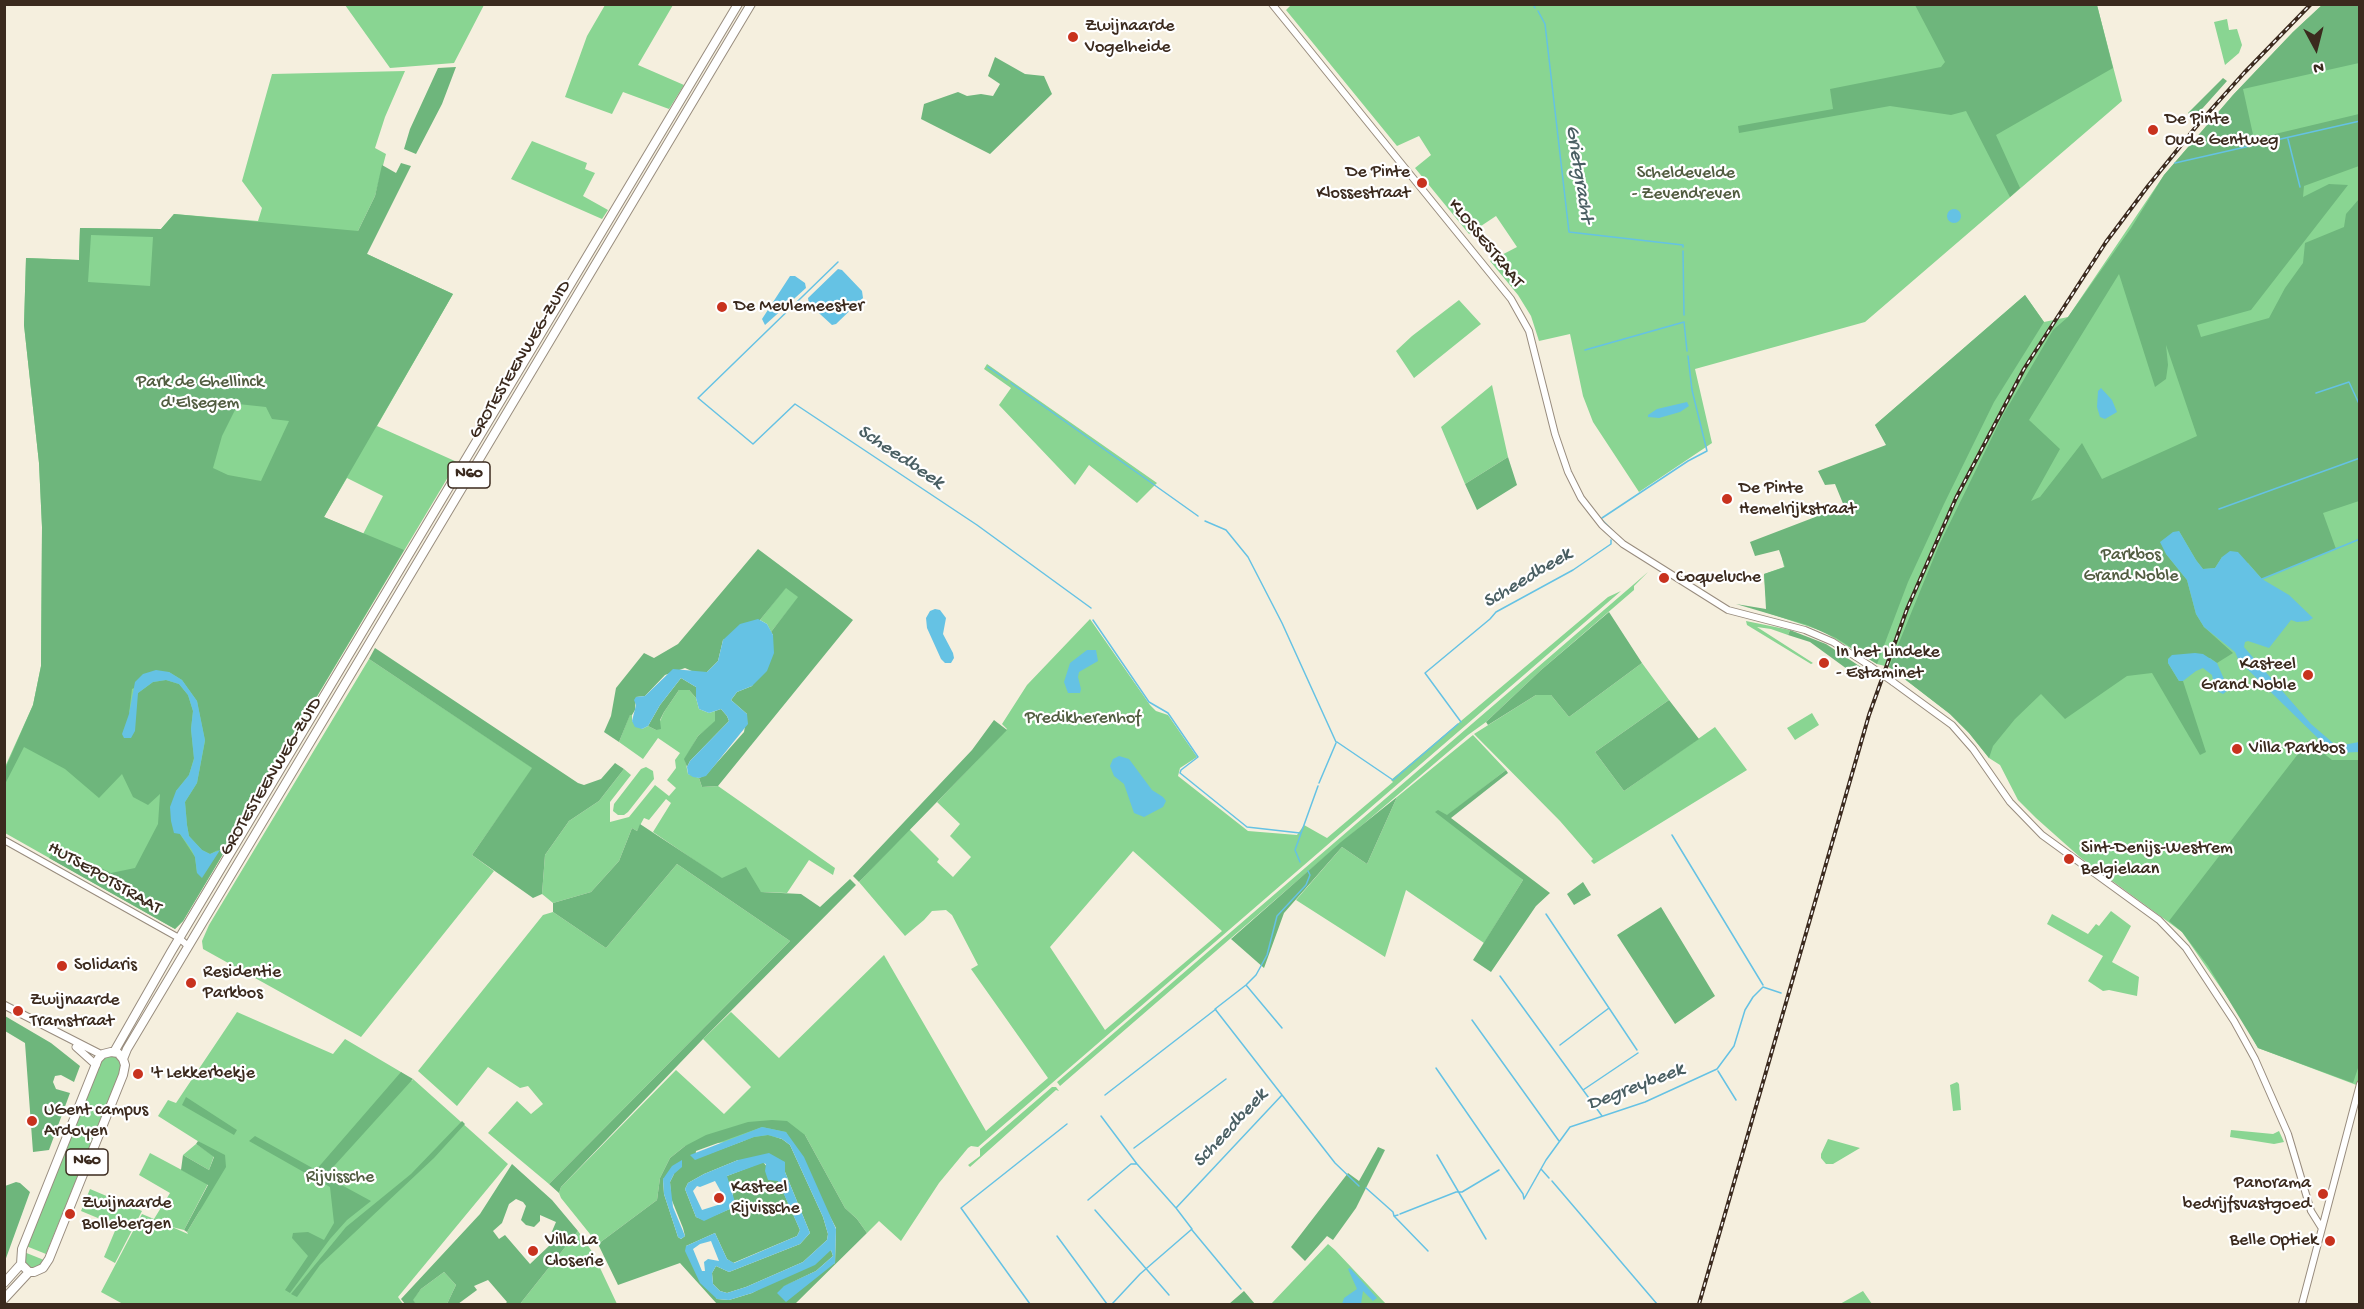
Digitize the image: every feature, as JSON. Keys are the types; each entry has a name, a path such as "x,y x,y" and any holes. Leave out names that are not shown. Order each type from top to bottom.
{"highway":[{"name":"GROTESTEENWEG-ZUID","path":"179,938 738,4"},
{"name":"GROTESTEENWEG-ZUID","path":"188,946 750,4"},
{"name":"N60","path":"114,1052 179,938"},
{"name":"N60","path":"4,1299 29,1272 43,1268 49,1259 123,1075 125,1065 123,1059 126,1049 188,946"},
{"path":"102,1055 114,1052 123,1059"},
{"name":"N60","path":"21,1264 21,1249 102,1055"},
{"path":"4,1283 21,1264 29,1272"}],"main road":[{"path":"4,1005 102,1055"},
{"path":"65,1038 96,1065"}],"street":[{"name":"KLOSSESTRAAT","path":"1272,4 1511,299 1529,331 1554,434 1574,485 1589,511 1612,535 1706,598 1737,614 1805,630 1833,642 1942,716 1979,758 2010,802 2042,835 2159,920 2186,948 2248,1045 2288,1134 2311,1211 2321,1227"},
{"name":"HUTSEPOTSTRAAT","path":"4,840 179,938 188,946"},
{"path":"2302,1305 2360,1084"}],"green space":[{"name":"Scheldevelde - Zevendreven","path":"1292,4 2097,5 2122,101 1865,322 1695,369 1712,443 1639,492 1593,422 1583,396 1570,334 1539,341 1531,316 1518,295 1490,261 1517,247 1496,216 1469,234 1415,168 1431,155 1419,136 1397,146 1286,10"},
{"path":"345,5 484,5 454,63 390,68"},
{"path":"605,5 673,5 638,65 684,85 669,109 623,92 612,114 565,97 587,36"},
{"path":"1915,5 2097,5 2113,68 1996,135 2020,188 2010,197 1966,111 1951,115 1890,106 1739,133 1738,126 1833,109 1830,89 1941,67 1945,62"},
{"name":"Parkbos Grand Noble","path":"2322,5 2359,5 2359,1086 2258,1048 2241,1017 2182,932 2081,858 2036,818 2018,800 2000,765 1989,758 1950,714 1889,667 1877,664 1822,631 1759,610 1767,609 1764,574 1784,567 1782,558 1910,507 1887,445 1875,425 2025,295 2044,322 2068,317 2164,175 2233,95"},
{"path":"2322,5 2359,5 2359,63 2243,89 2254,139 2359,114 2359,166 2304,186 2303,197 2329,184 2348,185 2251,310 2197,325 2201,337 2269,318 2285,288 2303,263 2305,243 2344,227 2346,214 2359,199 2359,501 2323,513 2336,549 2262,579 2248,563 2222,557 2215,568 2203,569 2179,531 2166,554 2187,580 2196,614 2204,627 2233,653 2217,663 2210,658 2168,663 2179,681 2183,681 2206,752 2200,755 2152,673 2127,676 2065,719 2041,694 2015,719 1993,746 1989,758 1950,714 1889,667 1939,545 2003,415 2053,330 2068,317 2131,228 2164,175 2233,95","holes":["2119,274 2155,387 2166,379 2168,365 2166,345 2197,436 2102,479 2082,443 2040,497 2031,501 2060,449 2029,420"]},
{"path":"2227,19 2229,30 2237,29 2242,45 2239,53 2225,65 2214,22"},
{"path":"995,57 1025,74 1044,76 1052,94 990,154 921,119 924,104 958,92 967,96 981,94 993,96 1000,84 988,76"},
{"path":"456,67 442,104 416,154 404,149 410,129 438,68"},
{"name":"Park de Ghellinck d'Elsegem","path":"405,71 385,117 375,148 386,154 375,196 358,231 367,254 453,294 377,426 457,462 183,921 175,929 5,833 4,769 33,705 41,666 42,527 39,463 24,325 26,258 79,260 80,228 161,229 174,214 258,221 262,208 242,181 272,74","holes":["347,478 383,496 363,534 324,517"]},
{"path":"2223,78 2227,81 2193,119 2188,113"},
{"path":"532,141 587,163 585,169 595,173 583,196 608,210 602,219 511,179"},
{"name":"Park de Ghellinck d'Elsegem","path":"401,163 411,166 367,254 453,294 324,517 404,550 183,921 175,929 49,858 52,854 64,850 111,873 135,868 158,824 160,794 148,805 133,797 122,774 99,798 65,769 24,747 5,784 5,769 33,705 41,666 42,527 39,463 24,325 26,258 79,260 80,228 161,229 174,214 358,231 375,196 382,165 396,173","holes":["91,235 153,237 150,286 88,282","238,404 266,407 272,419 289,421 261,481 228,475 213,468 222,436","169,672 182,680 197,701 205,741 197,783 185,802 187,825 189,836 202,850 210,854 218,850 197,873 195,857 180,834 176,791 189,775 194,758 191,729 193,711 188,695 179,684 166,680 153,682 138,693 129,714 132,689"]},
{"path":"2025,295 2044,322 1994,402 1944,504 1908,582 1877,664 1836,638 1807,625 1736,604 1766,609 1764,574 1785,567 1779,550 1755,556 1750,542 1844,506 1835,484 1825,485 1818,471 1886,445 1875,425"},
{"path":"1459,300 1481,324 1414,378 1396,351"},
{"path":"987,364 1157,483 1137,503 1089,465 1075,485 999,405 1011,388 984,369"},
{"path":"1492,385 1508,457 1465,484 1441,427"},
{"path":"1508,457 1517,485 1477,510 1465,484"},
{"path":"758,549 853,620 718,786 702,787 699,778 706,775 744,732 747,714 731,700 737,692 752,686 773,635 771,632 798,597 786,588 760,620 723,640 718,661 707,672 694,672 685,668 665,675 645,696 636,697 635,710 630,715 619,742 604,732 611,716 616,688 644,653 654,658 678,644"},
{"path":"1648,572 1634,586 1634,590 1541,670 1486,722 1320,861 1060,1086 1057,1082"},
{"path":"786,587 799,597 771,632 767,624 760,620"},
{"name":"Predikherenhof","path":"1621,591 978,1147 968,1148 939,1183 901,1241 879,1221 867,1233 845,1208 805,1135 685,1146 670,1158 660,1178 657,1200 598,1244 561,1198 559,1193 561,1187 676,1070 724,1114 751,1087 703,1039 731,1012 779,1058 884,955 986,1131 1048,1078 971,969 978,965 952,915 946,910 932,911 905,936 859,882 909,829 939,859 937,862 953,877 971,857 950,836 960,824 937,802 1007,729 1002,724 1027,685 1090,619 1150,705 1156,711 1168,715 1197,757 1180,768 1178,776 1248,831 1297,835 1304,825 1327,838 1393,782 1391,780 1608,597","holes":["1133,851 1222,931 1105,1030 1050,947"]},
{"path":"1609,612 1642,663 1569,717 1551,695 1536,695 1488,725 1486,722 1541,670"},
{"path":"1746,621 1790,630 1788,635 1757,627 1813,663 1811,664 1747,625"},
{"path":"1790,630 1826,644 1873,675 1866,680 1858,677 1810,642 1788,635"},
{"path":"375,648 578,783 584,785 601,779 615,763 624,769 599,801 569,821 545,855 542,894 533,898 472,855 532,768 369,659"},
{"path":"369,659 533,768 472,855 494,871 361,1037 203,949 202,941 209,925"},
{"path":"1642,663 1669,700 1595,752 1624,791 1715,727 1747,770 1594,864 1591,861 1593,859 1560,821 1474,734 1536,695 1551,695 1569,717"},
{"path":"681,678 696,687 696,698 689,690 679,690 660,720 661,729 656,730 648,726 660,705"},
{"path":"679,690 689,690 696,698 699,709 709,713 715,711 716,717 715,722 698,736 685,759 688,774 699,778 702,787 718,786 835,868 833,875 809,860 787,893 761,892 722,879 653,832 671,803 666,799 649,820 644,818 637,831 632,828 619,861 591,892 553,903 542,894 545,855 569,821 599,801 624,769 631,775 610,802 610,822 629,817 655,785 669,796 676,788 667,780 676,768 675,760 680,753 658,738 643,759 619,742 630,714 632,721 642,729 648,726 656,730 664,712"},
{"path":"1669,700 1699,739 1624,791 1595,752"},
{"path":"721,709 729,721 690,761 687,767 684,759 698,736 715,721 715,711"},
{"path":"1812,713 1819,725 1795,740 1787,728"},
{"path":"994,720 1007,730 859,882 853,876 972,750"},
{"path":"1473,735 1506,770 1447,816 1523,880 1484,943 1406,890 1385,957 1296,900 1342,847 1367,864 1397,797"},
{"path":"2308,741 2332,760 2359,760 2360,1062 2353,1083 2258,1048 2208,966 2182,932 2169,921"},
{"path":"646,767 653,771 654,779 628,812 618,815 613,811 614,804 641,769"},
{"path":"1506,770 1508,773 1451,818 1550,893 1536,906 1491,972 1473,960 1523,880 1435,812 1438,810 1447,815"},
{"path":"1397,797 1367,864 1342,847 1284,913 1264,968 1231,939 1341,842"},
{"path":"640,824 722,878 746,867 761,892 801,894 820,907 850,879 856,885 703,1039 561,1187 559,1193 549,1184 790,941 677,864 606,948 553,912 553,903 591,892 619,861 632,828 637,831"},
{"path":"677,864 790,941 549,1184 488,1133 517,1101 531,1114 543,1104 528,1086 520,1088 488,1067 457,1106 418,1071 543,915 553,912 606,948"},
{"path":"1583,882 1591,895 1574,905 1567,894"},
{"path":"1661,907 1715,996 1675,1024 1617,935"},
{"path":"2111,911 2131,926 2112,962 2139,977 2137,996 2109,990 2103,991 2088,981 2103,956 2047,924 2052,914 2088,934 2096,924 2099,926"},
{"name":"Rijvissche","path":"237,1012 333,1054 345,1039 412,1081 413,1079 508,1164 398,1297 403,1304 123,1304 101,1292 142,1214 154,1219 170,1193 139,1175 150,1153 208,1184 184,1230 172,1227 188,1234 199,1212 223,1157 158,1116 168,1100 176,1103"},
{"path":"5,1016 51,1043 80,1066 74,1082 61,1075 55,1076 53,1082 56,1089 70,1093 49,1150 33,1152 25,1043 5,1031"},
{"path":"107,1056 115,1056 121,1061 120,1072 46,1254 26,1246 102,1060"},
{"path":"401,1072 413,1079 325,1176 371,1201 347,1220 330,1239 290,1293 285,1290 308,1256 292,1238 293,1233 308,1232 324,1240 334,1223 330,1187 249,1141 255,1136 316,1170"},
{"path":"1957,1082 1961,1110 1953,1111 1950,1085"},
{"path":"1052,1087 1056,1087 1059,1091 1056,1090 970,1167 968,1165 980,1156 980,1149"},
{"path":"186,1097 237,1130 234,1135 182,1105"},
{"path":"462,1121 465,1124 434,1158 320,1265 297,1297 291,1294 346,1227 411,1174"},
{"path":"787,1121 805,1135 845,1208 867,1233 795,1304 717,1304 680,1263 618,1285 598,1244 657,1200 660,1178 670,1158 685,1146 706,1135 748,1122","holes":["762,1127 786,1132 836,1228 835,1263 784,1286 816,1271 833,1256 831,1250 752,1293 729,1300 717,1299 686,1246 715,1233 727,1259 733,1263 797,1236 800,1230 778,1180 763,1162 727,1176 733,1194 732,1208 704,1220 696,1217 685,1189 688,1183 704,1174 738,1160 785,1162 785,1172 810,1233 800,1244 729,1272 716,1266 712,1273 713,1284 720,1291 727,1293 746,1287 803,1262 827,1240 828,1234 823,1217 790,1145 782,1139 768,1135 754,1137 695,1159 696,1151","674,1174 670,1182 671,1198 685,1236 681,1239 678,1237 664,1194 663,1179"]},
{"path":"2231,1130 2273,1134 2279,1131 2284,1142 2274,1144 2230,1137"},
{"path":"1828,1139 1860,1148 1833,1164 1826,1164 1821,1154"},
{"path":"198,1141 225,1155 226,1167 187,1232 184,1230 208,1185 181,1170 183,1155 209,1170 214,1157 196,1144"},
{"path":"196,1144 214,1156 209,1170 183,1155"},
{"path":"1378,1147 1385,1150 1356,1208 1333,1240 1327,1236 1305,1261 1291,1247 1348,1173 1359,1181"},
{"path":"512,1164 552,1200 578,1231 520,1304 505,1304 507,1302 488,1280 474,1286 477,1290 458,1304 447,1304 456,1285 444,1272 421,1289 413,1300 416,1304 405,1304 401,1299 480,1214","holes":["516,1199 526,1206 521,1220 526,1225 534,1227 540,1221 540,1215 556,1222 547,1243 550,1245 530,1264 505,1235 499,1239 493,1231 502,1223 509,1204"]},
{"path":"16,1182 30,1192 5,1261 5,1186"},
{"path":"90,1189 142,1211 115,1263 104,1257 117,1226 81,1211"},
{"path":"578,1231 593,1253 617,1304 520,1304"},
{"path":"1328,1244 1335,1250 1386,1304 1271,1304"},
{"path":"24,1252 44,1260 43,1264 33,1268 27,1266 23,1261"},
{"path":"444,1272 456,1285 447,1304 416,1304 412,1300 421,1289"},
{"path":"1244,1291 1255,1304 1229,1304"},
{"path":"1863,1291 1872,1304 1840,1304"}],"water":[{"path":"1954,209 1959,211 1961,216 1959,221 1954,223 1949,221 1947,216 1949,211"},
{"path":"838,269 842,270 862,291 863,298 836,324 832,325 809,304 808,298"},
{"path":"790,276 795,276 805,283 806,288 765,325 762,319"},
{"path":"2101,388 2112,400 2117,412 2105,419 2100,417 2097,407 2098,391"},
{"path":"1687,402 1689,406 1680,412 1659,418 1648,417 1657,409"},
{"path":"2179,531 2203,569 2215,568 2222,557 2230,551 2238,552 2262,579 2289,595 2313,618 2297,622 2291,620 2269,648 2248,641 2245,642 2244,647 2311,724 2338,746 2359,742 2359,752 2337,753 2329,749 2239,661 2235,652 2204,627 2196,614 2187,580 2166,554 2160,542 2173,532"},
{"path":"940,610 946,618 943,634 953,653 954,658 951,663 945,663 941,659 927,628 926,618 930,611"},
{"path":"758,619 767,624 773,635 774,653 767,671 752,686 737,692 731,700 747,714 748,724 706,776 693,777 688,774 687,767 690,761 729,721 727,716 721,709 709,713 699,709 696,687 681,678 660,705 648,726 642,729 635,727 632,721 636,705 634,700 636,697 645,696 673,669 707,672 718,661 723,640 740,624"},
{"path":"1087,650 1096,650 1098,661 1079,672 1080,693 1068,693 1064,682 1070,663"},
{"path":"2203,654 2217,663 2227,691 2223,694 2215,690 2212,675 2203,668 2183,681 2179,681 2168,659 2172,655"},
{"path":"156,670 169,672 182,680 197,701 205,740 197,783 185,802 187,825 189,836 202,850 210,854 220,850 202,878 197,873 195,857 191,849 180,834 174,833 171,821 170,807 176,791 189,775 194,759 191,729 193,711 188,695 179,684 166,680 153,682 138,693 135,731 131,738 124,738 122,734 129,714 135,682 143,674"},
{"path":"1119,756 1129,759 1152,790 1163,797 1166,801 1163,807 1144,817 1134,813 1124,784 1114,776 1110,766 1113,759"},
{"path":"762,1127 786,1132 804,1157 836,1229 835,1263 786,1302 777,1293 784,1286 816,1271 833,1256 831,1250 815,1265 752,1293 729,1300 717,1299 700,1283 685,1251 686,1246 715,1233 727,1259 734,1263 797,1236 800,1230 778,1181 768,1180 765,1171 766,1164 763,1163 727,1176 735,1202 732,1208 704,1221 696,1217 685,1189 688,1183 738,1160 769,1153 785,1162 785,1172 810,1233 800,1244 729,1272 716,1266 712,1273 713,1284 720,1291 727,1293 746,1287 803,1262 827,1240 828,1234 823,1217 790,1145 782,1139 768,1135 754,1137 695,1160 690,1155","holes":["715,1181 725,1199 724,1203 702,1210 693,1191 697,1186","711,1241 719,1261 708,1259 704,1262 705,1271 702,1271 693,1249"]},
{"path":"682,1160 682,1167 674,1174 670,1182 673,1207 685,1236 681,1239 678,1237 664,1194 663,1179 672,1166"},
{"path":"1350,1268 1377,1298 1373,1301 1363,1291 1361,1304 1342,1304 1344,1298 1357,1289 1348,1269"}],"waterway":[{"name":"Grietgracht","path":"1533,4 1535,8"},
{"name":"Grietgracht","path":"1538,11 1545,24 1569,232 1683,245 1683,247"},
{"path":"2175,163 2360,121"},
{"path":"2288,139 2300,187"},
{"path":"1683,251 1684,315"},
{"name":"Scheedbeek","path":"838,262 698,398 753,444 795,404 977,525 1091,608"},
{"path":"1585,350 1684,322 1687,351"},
{"name":"Scheedbeek","path":"1613,531 1602,518 1707,451 1692,390 1688,356"},
{"path":"988,367 1007,380"},
{"path":"2316,393 2349,382 2360,406"},
{"path":"1011,383 1198,516"},
{"path":"2219,509 2360,458"},
{"path":"1205,521 1226,530 1248,557 1282,623 1336,742"},
{"path":"2262,579 2360,539"},
{"name":"Scheedbeek","path":"1461,722 1425,673 1496,612 1573,570 1611,544 1611,540"},
{"path":"1093,620 1149,702 1168,713 1198,757 1180,773 1247,827 1300,833"},
{"name":"Scheedbeek","path":"1337,742 1393,780 1458,724"},
{"name":"Scheedbeek","path":"1319,783 1336,743"},
{"name":"Scheedbeek","path":"1300,862 1295,850 1318,786"},
{"path":"1672,835 1763,985"},
{"name":"Scheedbeek","path":"1112,1304 1140,1274 1192,1229 1176,1208 1282,1095 1215,1009 1256,975 1267,955 1277,916 1306,885 1310,875 1308,871"},
{"path":"1546,914 1609,1008"},
{"path":"1500,976 1602,1116"},
{"path":"1246,985 1282,1028"},
{"name":"Degreybeek","path":"1436,1068 1523,1194 1524,1199 1546,1160 1570,1127 1645,1102 1717,1069 1734,1046 1745,1010 1753,997 1763,987 1781,993"},
{"path":"1560,1045 1609,1008 1637,1050"},
{"path":"1105,1095 1216,1009"},
{"path":"1472,1020 1559,1141"},
{"path":"1583,1090 1638,1053"},
{"path":"1718,1071 1736,1100"},
{"path":"1134,1148 1226,1079"},
{"name":"Degreybeek","path":"1282,1095 1335,1163 1359,1186"},
{"path":"1101,1116 1137,1164 1176,1208"},
{"path":"1030,1304 961,1208 1067,1124"},
{"path":"1437,1155 1486,1239"},
{"path":"1088,1200 1131,1164 1137,1164"},
{"path":"1541,1169 1549,1178"},
{"name":"Degreybeek","path":"1400,1214 1456,1192 1462,1192 1499,1170"},
{"path":"1552,1181 1657,1304"},
{"name":"Degreybeek","path":"1366,1188 1393,1212 1394,1216 1398,1215"},
{"path":"1095,1210 1169,1295"},
{"path":"1394,1216 1428,1251"},
{"path":"1192,1230 1241,1289"},
{"path":"1057,1236 1107,1304"}],"railway":[{"path":"1699,1304 1869,715 1907,609 1956,498 2024,369 2106,242 2200,122 2311,4"}],"place":[{"name":"Zwijnaarde Vogelheide","path":"1073,37"},
{"name":"De Pinte Oude Gentweg","path":"2153,130"},
{"name":"De Pinte Klossestraat","path":"1422,183"},
{"name":"De Meulemeester","path":"722,307"},
{"name":"De Pinte Hemelrijkstraat","path":"1727,499"},
{"name":"Coqueluche","path":"1664,578"},
{"name":"In het Lindeke - Estaminet","path":"1824,663"},
{"name":"Kasteel Grand Noble","path":"2308,675"},
{"name":"Villa Parkbos","path":"2237,749"},
{"name":"Sint-Denijs-Westrem Belgielaan","path":"2069,859"},
{"name":"Solidaris","path":"62,966"},
{"name":"Residentie Parkbos","path":"191,983"},
{"name":"Zwijnaarde Tramstraat","path":"18,1011"},
{"name":"'t Lekkerbekje","path":"138,1074"},
{"name":"UGent campus Ardoyen","path":"32,1121"},
{"name":"Panorama bedrijfsvastgoed","path":"2323,1194"},
{"name":"Kasteel Rijvissche","path":"719,1198"},
{"name":"Zwijnaarde Bollebergen","path":"70,1214"},
{"name":"Belle Optiek","path":"2330,1241"},
{"name":"Villa La Closerie","path":"533,1251"}]}
